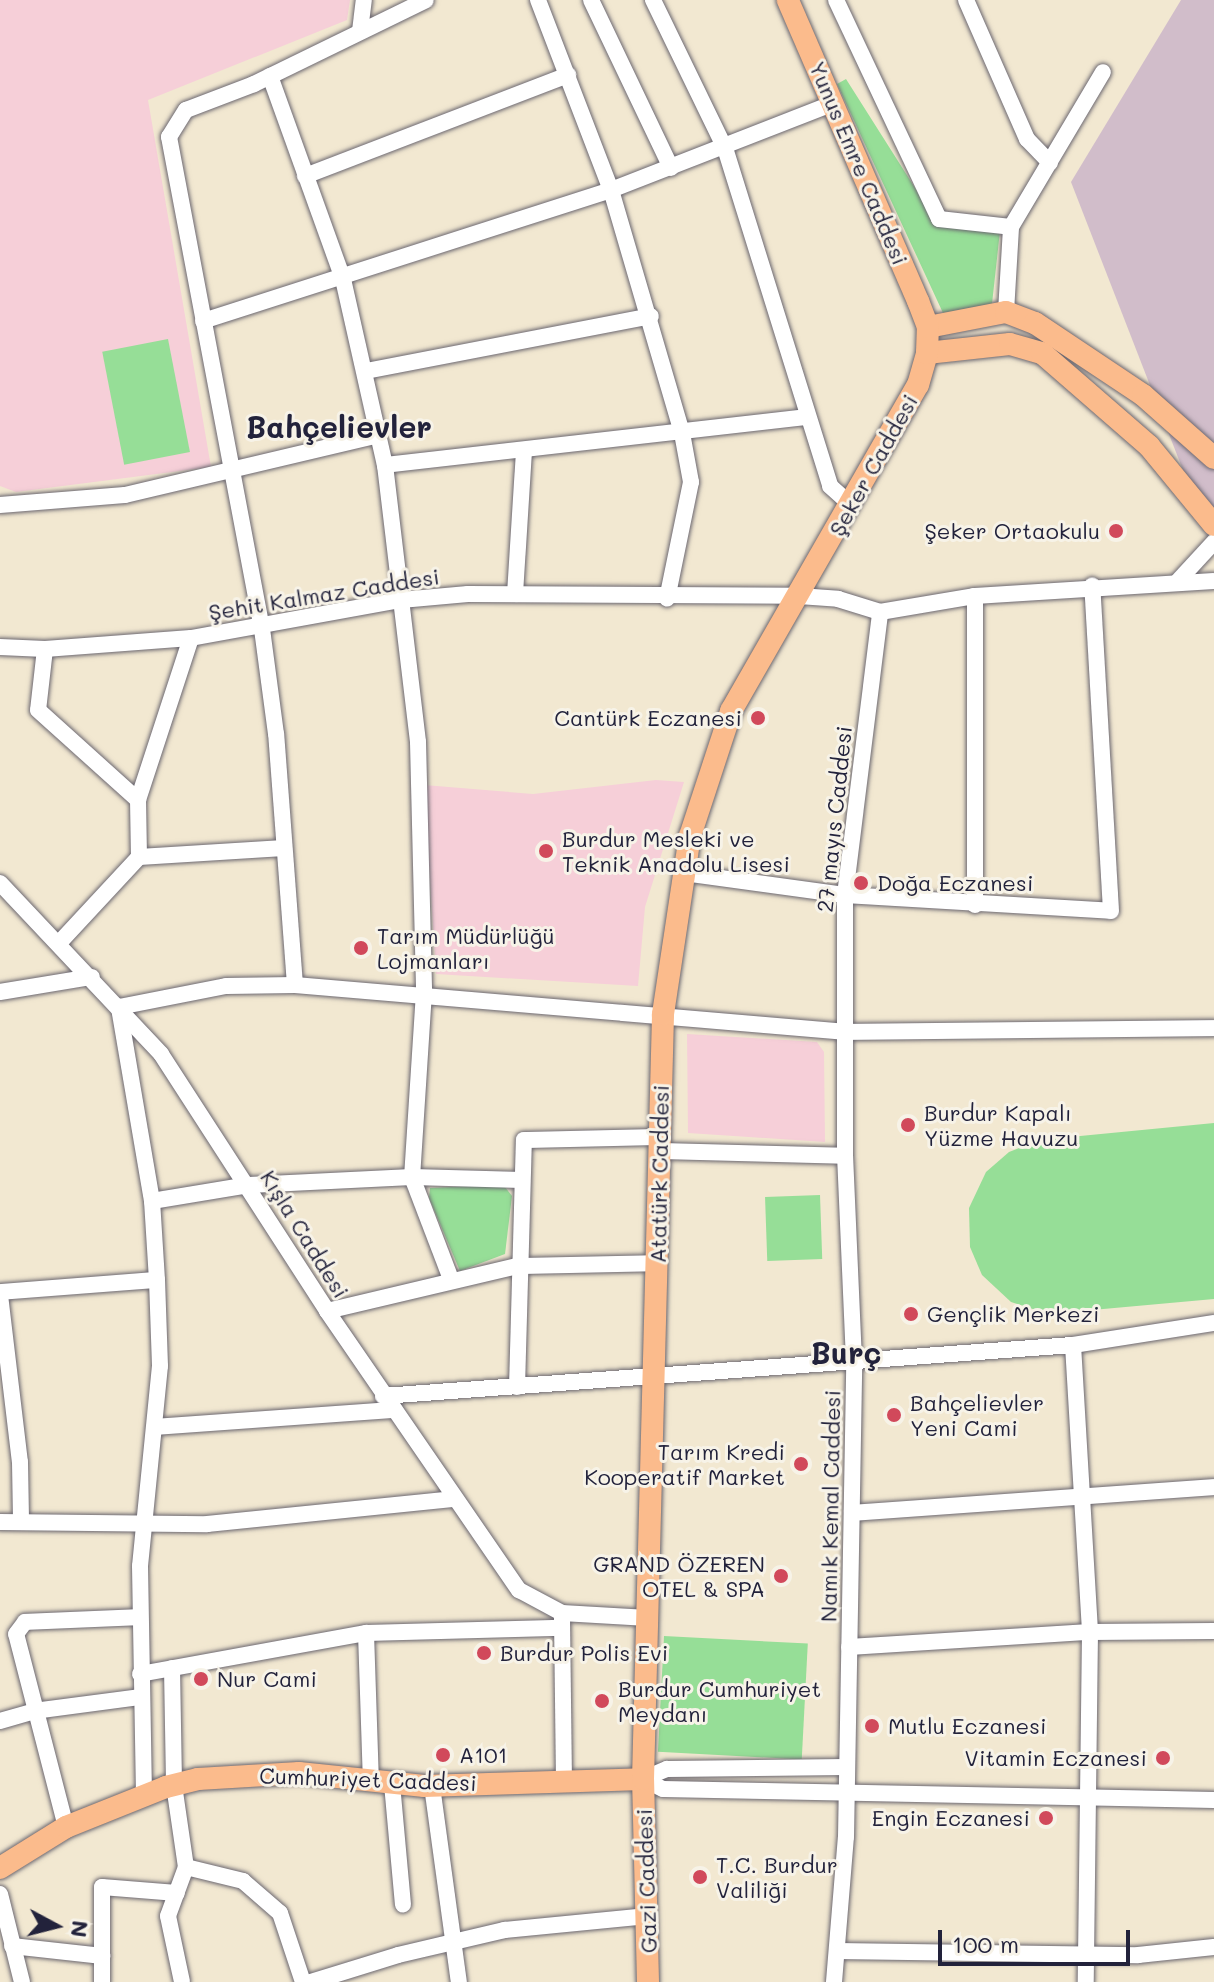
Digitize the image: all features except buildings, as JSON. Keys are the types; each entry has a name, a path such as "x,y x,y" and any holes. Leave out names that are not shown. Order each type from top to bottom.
{"main road":[{"name":"Yunus Emre Caddesi","path":"788,0 928,327"},
{"path":"928,327 1006,312 1035,323 1143,395 1214,458"},
{"name":"Şeker Caddesi","path":"799,596 918,385 927,353 928,327"},
{"path":"927,353 1010,344 1042,353 1149,446 1214,525"},
{"name":"Atatürk Caddesi","path":"643,1779 663,1014 690,836 731,711 799,596"},
{"name":"Cumhuriyet Caddesi","path":"0,1868 66,1827 174,1785 267,1773 432,1786 643,1779"},
{"name":"Gazi Caddesi","path":"643,1779 648,1982"}],"street":[{"path":"360,31 364,0"},
{"path":"295,985 262,629 169,137 186,110 270,76 426,0"},
{"path":"538,0 611,190 651,316 682,433 691,482 667,599"},
{"path":"591,0 671,168"},
{"path":"653,0 725,148 806,417 830,486 850,504"},
{"path":"836,0 939,219 1011,227"},
{"path":"966,0 1027,139 1050,163"},
{"path":"1006,312 1011,227 1103,72"},
{"path":"305,176 568,75"},
{"path":"270,76 343,279 385,465 418,742 424,992 412,1177 451,1279"},
{"path":"203,321 343,279 611,190 834,103"},
{"path":"366,371 651,316"},
{"path":"385,465 806,417"},
{"path":"0,505 125,495 232,473 379,435"},
{"path":"515,594 524,450"},
{"path":"1178,581 1214,542"},
{"path":"880,612 975,596 1092,586 1214,581"},
{"path":"684,873 845,895 1111,911 1092,586"},
{"name":"Şehit Kalmaz Caddesi","path":"0,647 45,649 191,638 262,629 401,600 515,594 667,599 799,596 838,599 880,612"},
{"path":"975,596 975,905"},
{"name":"27 mayıs Caddesi","path":"847,1032 845,895 880,612"},
{"path":"139,857 138,800 191,638"},
{"path":"45,649 38,710 138,800"},
{"path":"60,942 139,857 284,848"},
{"name":"Kışla Caddesi","path":"0,883 60,942 161,1054 249,1185 383,1396 519,1590 562,1620"},
{"path":"0,992 92,977"},
{"path":"144,1795 140,1617 145,1524 160,1366 152,1201 119,1007 226,986 295,985 424,992 847,1032 1214,1028"},
{"name":"Namık Kemal Caddesi","path":"834,1982 846,1837 852,1513 854,1361 845,1156 847,1032"},
{"path":"517,1387 518,1266 524,1140 660,1144 845,1156"},
{"path":"152,1201 249,1185 412,1177 522,1180"},
{"path":"327,1311 451,1279 518,1266 657,1263"},
{"path":"21,1519 20,1462 0,1294 157,1280"},
{"path":"383,1396 1073,1345 1214,1323"},
{"path":"1073,1345 1090,1632 1091,1798 1086,1982"},
{"path":"155,1427 394,1410"},
{"path":"852,1513 1080,1492 1214,1487"},
{"path":"0,1522 21,1519 207,1524 455,1499"},
{"path":"66,1827 15,1640 25,1622 140,1617"},
{"path":"140,1674 366,1633 562,1620 648,1618"},
{"path":"562,1620 564,1782"},
{"path":"849,1647 1090,1632 1214,1631"},
{"path":"366,1633 381,1782 403,1905"},
{"path":"172,1668 174,1785 186,1867 168,1916 182,1982"},
{"path":"0,1721 34,1711 141,1697"},
{"path":"643,1779 667,1769 847,1767"},
{"path":"643,1779 663,1789 1214,1800"},
{"path":"432,1786 459,1982"},
{"path":"186,1867 243,1881 280,1913 303,1982"},
{"path":"102,1982 102,1887 177,1893"},
{"path":"0,1894 22,1982"},
{"path":"311,1982 505,1930 647,1916"},
{"path":"12,1946 102,1956"},
{"path":"837,1951 1086,1955 1214,1947"}],"shaded area":[{"path":"0,0 350,0 347,20 148,100 211,467 16,492 0,486"},
{"path":"1181,0 1214,0 1214,550 1071,182"},
{"name":"Burdur Mesleki ve Teknik Anadolu Lisesi","path":"656,780 684,782 645,907 638,986 436,974 424,785 533,794"},
{"path":"687,1034 817,1042 824,1052 825,1142 688,1133"}],"green space":[{"path":"846,79 936,221 1000,231 992,304 943,313 837,84"},
{"path":"168,339 190,452 124,465 102,352"},
{"path":"1214,1123 1214,1299 1048,1314 1011,1302 982,1275 970,1247 969,1208 986,1172 1009,1152 1039,1140"},
{"path":"505,1187 512,1196 505,1254 460,1271 429,1198 430,1188"},
{"path":"820,1195 822,1259 767,1261 765,1197"},
{"path":"664,1636 808,1644 802,1759 658,1752"}],"place":[{"name":"Şeker Ortaokulu","path":"1116,531"},
{"name":"Cantürk Eczanesi","path":"758,718"},
{"name":"Burdur Mesleki ve Teknik Anadolu Lisesi","path":"546,851"},
{"name":"Doğa Eczanesi","path":"861,883"},
{"name":"Tarım Müdürlüğü Lojmanları","path":"361,948"},
{"name":"Burdur Kapalı Yüzme Havuzu","path":"908,1125"},
{"name":"Gençlik Merkezi","path":"911,1314"},
{"name":"Bahçelievler Yeni Cami","path":"894,1415"},
{"name":"Tarım Kredi Kooperatif Market","path":"801,1464"},
{"name":"GRAND ÖZEREN OTEL & SPA","path":"781,1576"},
{"name":"Burdur Polis Evi","path":"484,1653"},
{"name":"Nur Cami","path":"201,1679"},
{"name":"Burdur Cumhuriyet Meydanı","path":"602,1701"},
{"name":"Mutlu Eczanesi","path":"872,1726"},
{"name":"A101","path":"443,1755"},
{"name":"Vitamin Eczanesi","path":"1163,1758"},
{"name":"Engin Eczanesi","path":"1046,1818"},
{"name":"T.C. Burdur Valiliği","path":"700,1877"}],"district":[{"name":"Bahçelievler","path":"339,426"},
{"name":"Burç","path":"846,1352"}]}
